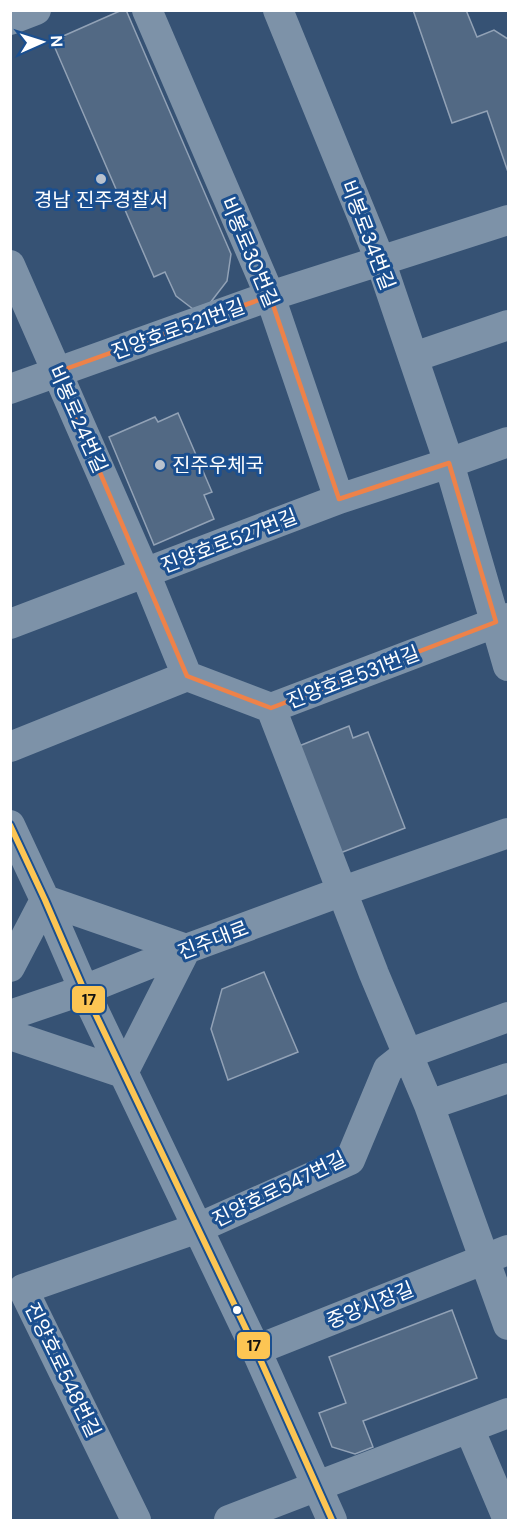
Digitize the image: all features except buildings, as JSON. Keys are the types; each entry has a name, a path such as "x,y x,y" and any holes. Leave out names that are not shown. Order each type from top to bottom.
{"street":[{"path":"10,20 36,10"},
{"name":"비봉로30번길","path":"147,10 270,296 339,499"},
{"name":"비봉로34번길","path":"278,10 380,260 502,620 508,666"},
{"name":"진양호로521번길","path":"10,389 270,296 508,220"},
{"name":"비봉로24번길","path":"10,266 145,573 187,676"},
{"path":"414,357 508,325"},
{"name":"진양호로527번길","path":"10,624 339,499 508,442"},
{"name":"진양호로531번길","path":"187,676 272,708 502,620"},
{"path":"10,747 187,676"},
{"path":"272,708 374,974 429,1105 497,1255 508,1325"},
{"path":"10,825 84,990 256,1350 332,1521"},
{"name":"진주대로","path":"10,1015 84,990 186,949 343,891 508,833"},
{"path":"45,900 186,949 123,1073"},
{"path":"10,967 45,900"},
{"name":"진양호로547번길","path":"198,1228 350,1160 388,1069 407,1054 508,1017"},
{"path":"10,1035 123,1073"},
{"path":"429,1105 508,1078"},
{"name":"진양호로548번길","path":"136,1521 17,1286 198,1228"},
{"name":"중앙시장길","path":"256,1350 497,1255"},
{"path":"229,1521 508,1413"},
{"path":"469,1428 508,1520"}],"highlighted area":[{"path":"270,296 339,499 449,463 496,622 271,708 187,676 57,372"}],"transit line":[{"name":"17","path":"10,825 84,990 256,1350 332,1520"}],"place":[{"name":"경남 진주경찰서","path":"101,179"},
{"name":"진주우체국","path":"160,465"}]}
